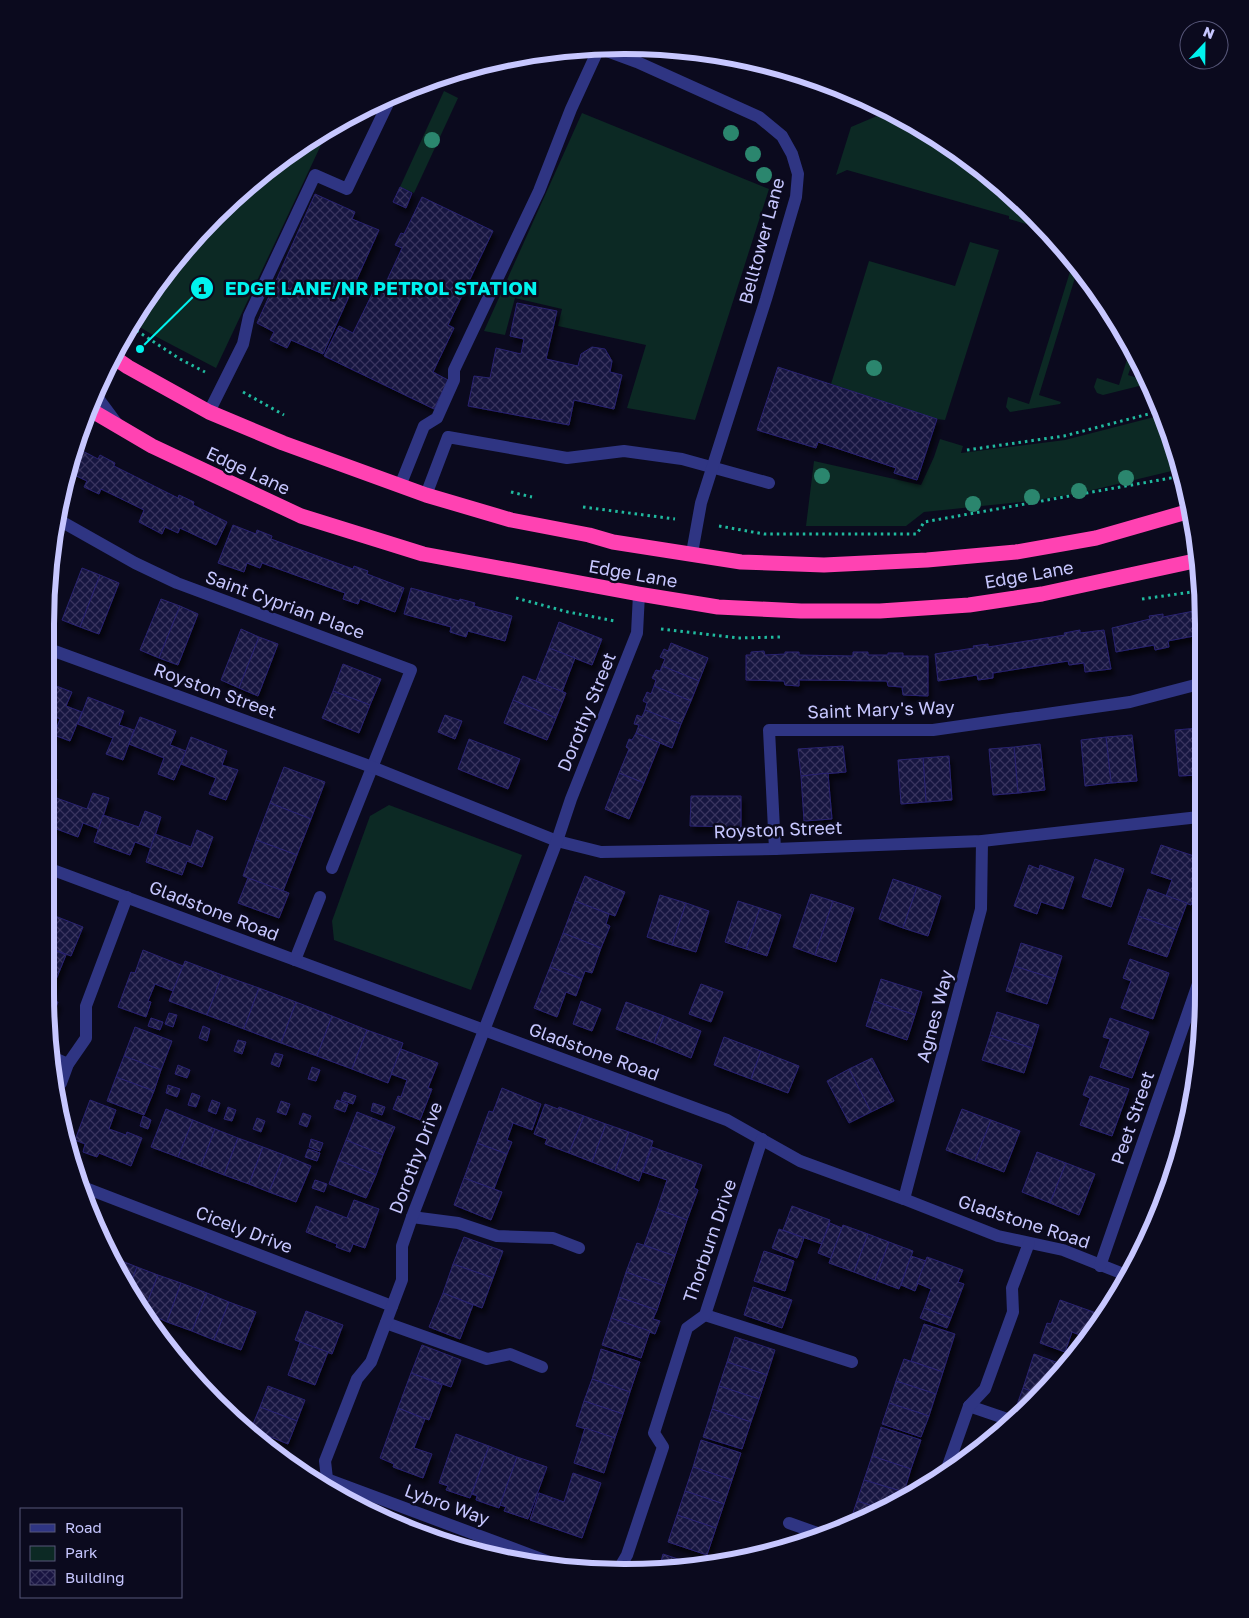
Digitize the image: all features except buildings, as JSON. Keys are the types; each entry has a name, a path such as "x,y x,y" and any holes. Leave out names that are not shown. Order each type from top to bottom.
{"highway":[{"name":"Edge Lane","path":"119,361 209,412 283,443 426,496 510,520 589,535 613,542 740,562 824,565 927,560 1016,552 1096,538 1184,514"},
{"name":"Edge Lane","path":"95,412 152,446 301,516 423,554 718,607 801,612 880,611 969,604 1042,594 1191,562"}],"street":[{"name":"Belltower Lane","path":"616,54 759,117 782,136 792,154 798,174 796,198 701,503 692,554"},
{"path":"400,486 424,426 437,418 454,380 454,370 531,208 596,55"},
{"path":"209,412 243,344 249,316 314,175 348,189 387,106"},
{"path":"100,400 120,427"},
{"path":"426,496 448,437 568,458 624,450 682,460 769,483"},
{"name":"Saint Cyprian Place","path":"63,523 135,563 177,583 411,670 372,767"},
{"name":"Dorothy Street","path":"557,841 571,799 637,633 639,594"},
{"name":"Royston Street","path":"54,651 372,767 557,841 600,852 775,849 982,841 1195,816"},
{"name":"Saint Mary's Way","path":"775,849 769,730 932,730 1130,702 1195,685"},
{"path":"332,868 372,767"},
{"name":"Dorothy Drive","path":"326,1480 325,1461 358,1379 371,1362 402,1280 402,1246 412,1217 557,841"},
{"name":"Agnes Way","path":"904,1199 981,909 982,841"},
{"name":"Gladstone Road","path":"54,869 727,1120 800,1161 998,1236 1063,1250 1122,1274"},
{"path":"61,1082 68,1064 86,1038 86,1006 127,897"},
{"path":"295,960 320,897"},
{"name":"Peet Street","path":"1100,1266 1195,993"},
{"path":"58,1060 68,1064"},
{"name":"Thorburn Drive","path":"622,1564 628,1555 663,1447 654,1433 687,1328 705,1315 762,1140"},
{"name":"Cicely Drive","path":"89,1189 392,1306"},
{"path":"412,1217 458,1223 497,1236 553,1238 579,1248"},
{"path":"949,1463 969,1406 986,1389 1013,1312 1012,1288 1029,1243"},
{"path":"705,1315 852,1362"},
{"path":"386,1323 487,1359 510,1354 542,1367"},
{"path":"969,1406 1006,1419"},
{"name":"Lybro Way","path":"338,1487 533,1556"},
{"path":"790,1523 814,1532"}],"path":[{"path":"967,450 1064,436 1154,412"}],"green space":[{"path":"444,91 458,98 414,193 400,187"},
{"path":"582,113 769,189 695,420 627,408 646,345 558,326 562,309 515,298 505,335 484,331"},
{"path":"880,115 910,130 972,172 1001,195 1033,226 1009,219 1009,216 847,170 836,175 851,127"},
{"path":"323,140 216,368 138,326 150,307 195,248 248,195"},
{"path":"970,242 999,250 945,420 831,384 869,261 955,286"},
{"path":"1071,269 1076,275 1039,395 1061,402 1060,404 1010,412 1006,407 1008,397 1029,404"},
{"path":"1128,356 1132,364 1128,375 1139,378 1142,385 1103,395 1097,393 1094,387 1097,378 1119,385"},
{"path":"1156,417 1174,470 1080,493 1031,501 924,512 906,526 806,526 814,461 921,485 940,439 963,446 961,453 1065,440"},
{"path":"389,805 522,855 471,990 334,940 332,921 370,816"}],"place":[{"name":"EDGE LANE/NR PETROL STATION","path":"140,349"}]}
